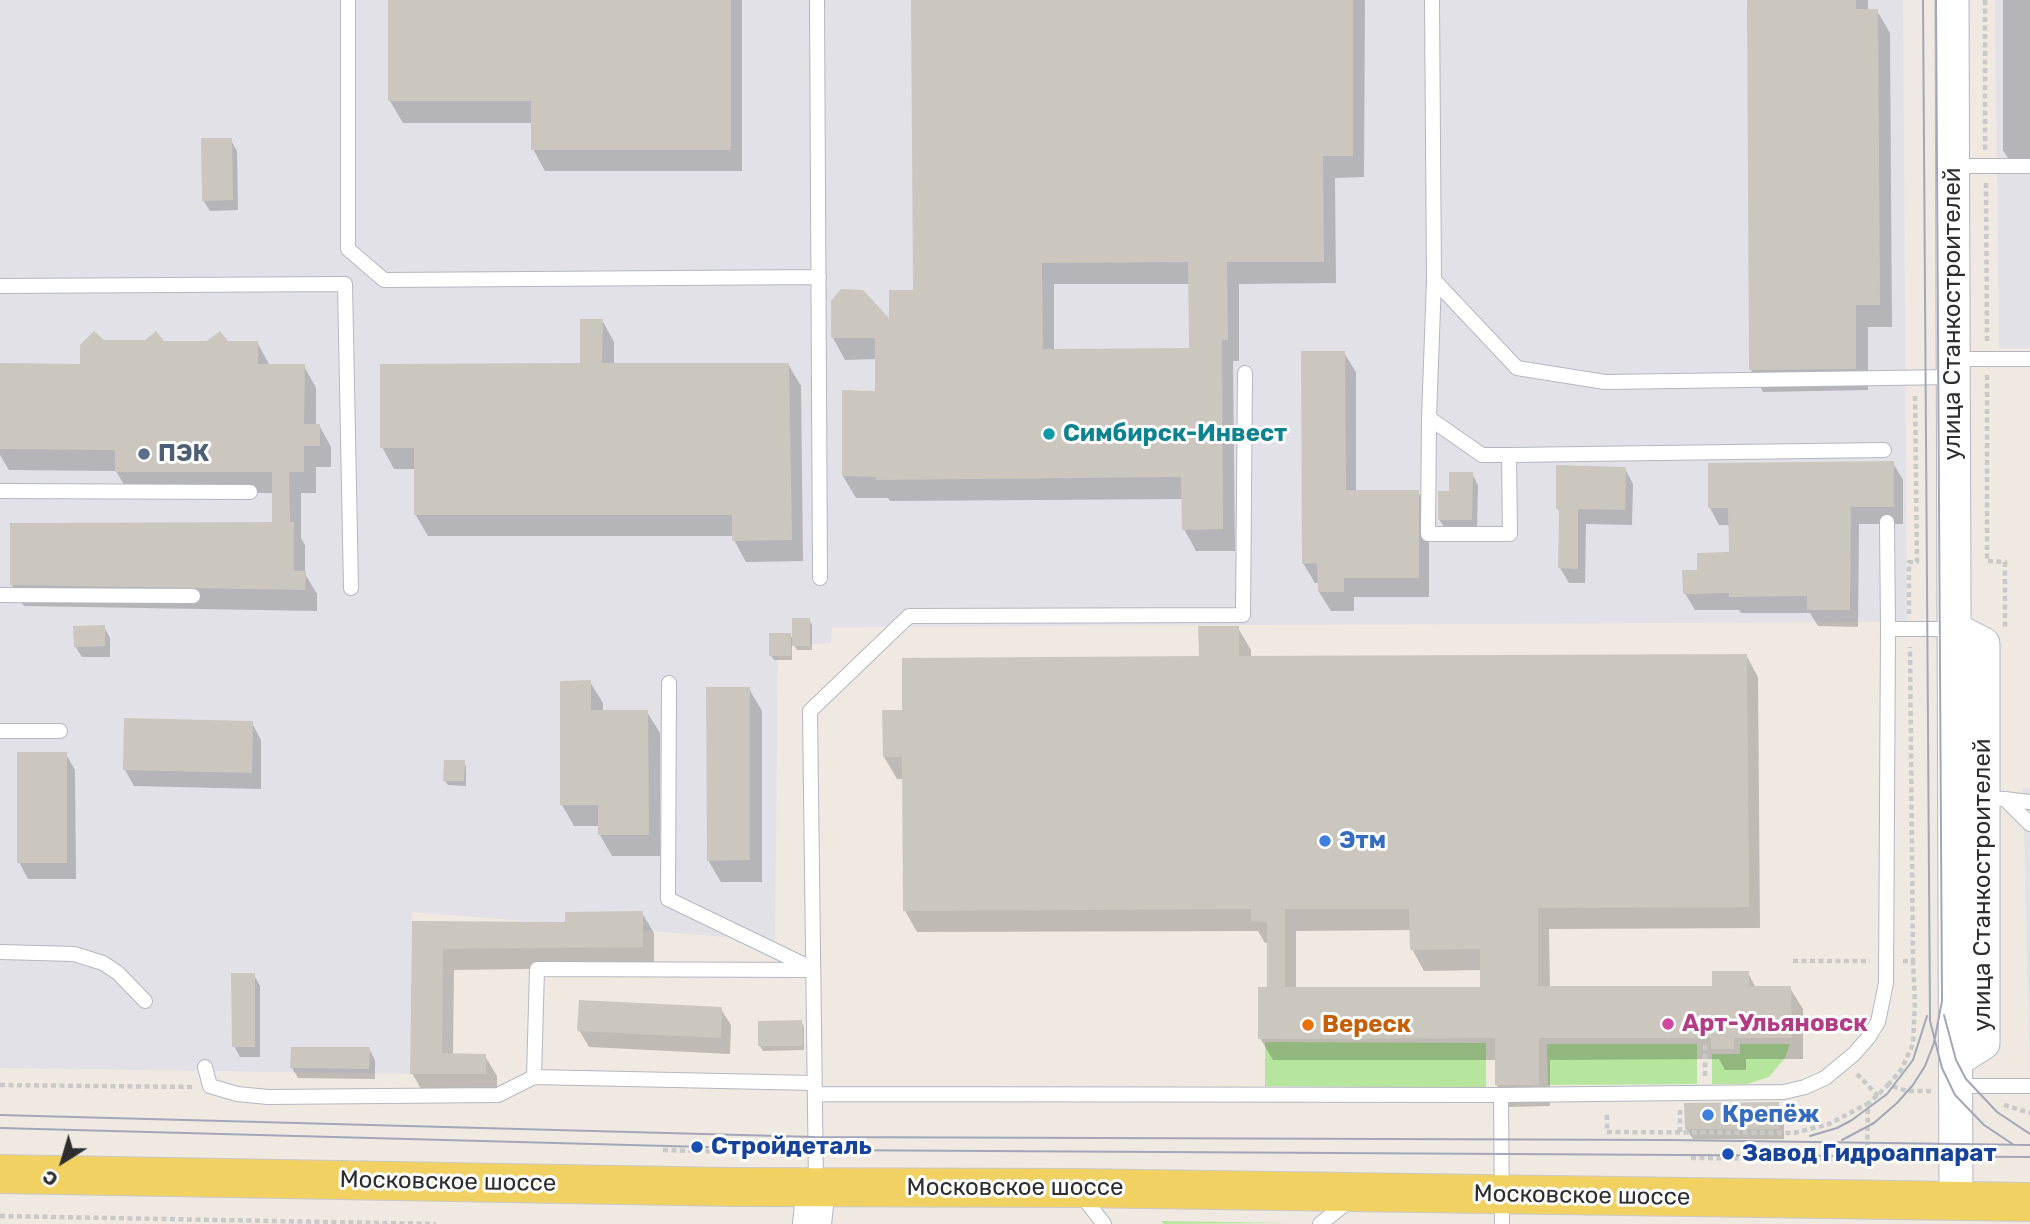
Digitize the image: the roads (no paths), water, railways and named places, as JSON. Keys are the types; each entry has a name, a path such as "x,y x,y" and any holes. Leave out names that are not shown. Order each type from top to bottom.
{"main road":[{"name":"Московское шоссе","path":"0,1174 814,1205 1076,1188 1359,1193 1502,1209 1956,1207 2030,1202"}],"street":[{"name":"улица Станкостроителей","path":"1952,0 1969,166 1953,368 1956,1207"},
{"name":"улица Станкостроителей","path":"1954,628 1983,644 1994,799 1983,1043 1955,1079"}],"lane":[{"path":"348,0 348,249 384,280 818,277"},
{"path":"817,0 820,578"},
{"path":"1432,0 1434,280 1428,534 1510,534 1509,455"},
{"path":"1969,166 2030,166"},
{"path":"1434,280 1517,368 1605,382 1953,368 1987,359 2030,359"},
{"path":"0,286 345,284 351,588"},
{"path":"814,1205 810,711 909,616 1243,615 1245,373"},
{"path":"1429,418 1482,455 1884,450"},
{"path":"0,491 250,492"},
{"path":"205,1067 210,1086 237,1094 268,1097 498,1095 534,1077 814,1088 1501,1095 1784,1092 1805,1087 1825,1078 1846,1062 1868,1038 1878,1022 1886,983 1886,522"},
{"path":"0,595 193,596"},
{"path":"1888,629 1954,628"},
{"path":"669,683 668,899 813,970"},
{"path":"0,732 60,731"},
{"path":"1994,799 2030,803"},
{"path":"1994,799 2030,824"},
{"path":"0,952 74,954 103,962 118,973 145,1001"},
{"path":"534,1077 537,969 813,970"},
{"path":"1955,1079 2007,1086 2030,1086"},
{"path":"1501,1095 1502,1209"},
{"path":"1076,1188 1104,1224"},
{"path":"1320,1224 1359,1193"}],"tram line":[{"path":"1923,0 1930,1021 1942,1068 1955,1095 1984,1125 2014,1145"},
{"path":"1842,1140 1874,1123 1913,1085 1925,1066 1934,1043 1942,1001 1936,0"},
{"path":"1944,1015 1956,1060 1966,1079 1997,1112 2030,1134"},
{"path":"1810,1136 1837,1128 1852,1120 1887,1094 1913,1060 1927,1016"},
{"path":"0,1115 815,1137 1670,1140 2030,1145"},
{"path":"0,1128 815,1150 2030,1157"}],"place":[{"name":"Симбирск-Инвест","path":"1049,434"},
{"name":"ПЭК","path":"144,454"},
{"name":"Этм","path":"1325,841"},
{"name":"Арт-Ульяновск","path":"1668,1024"},
{"name":"Вереск","path":"1308,1025"},
{"name":"Крепёж","path":"1708,1115"},
{"name":"Стройдеталь","path":"697,1147"},
{"name":"Завод Гидроаппарат","path":"1728,1154"}]}
